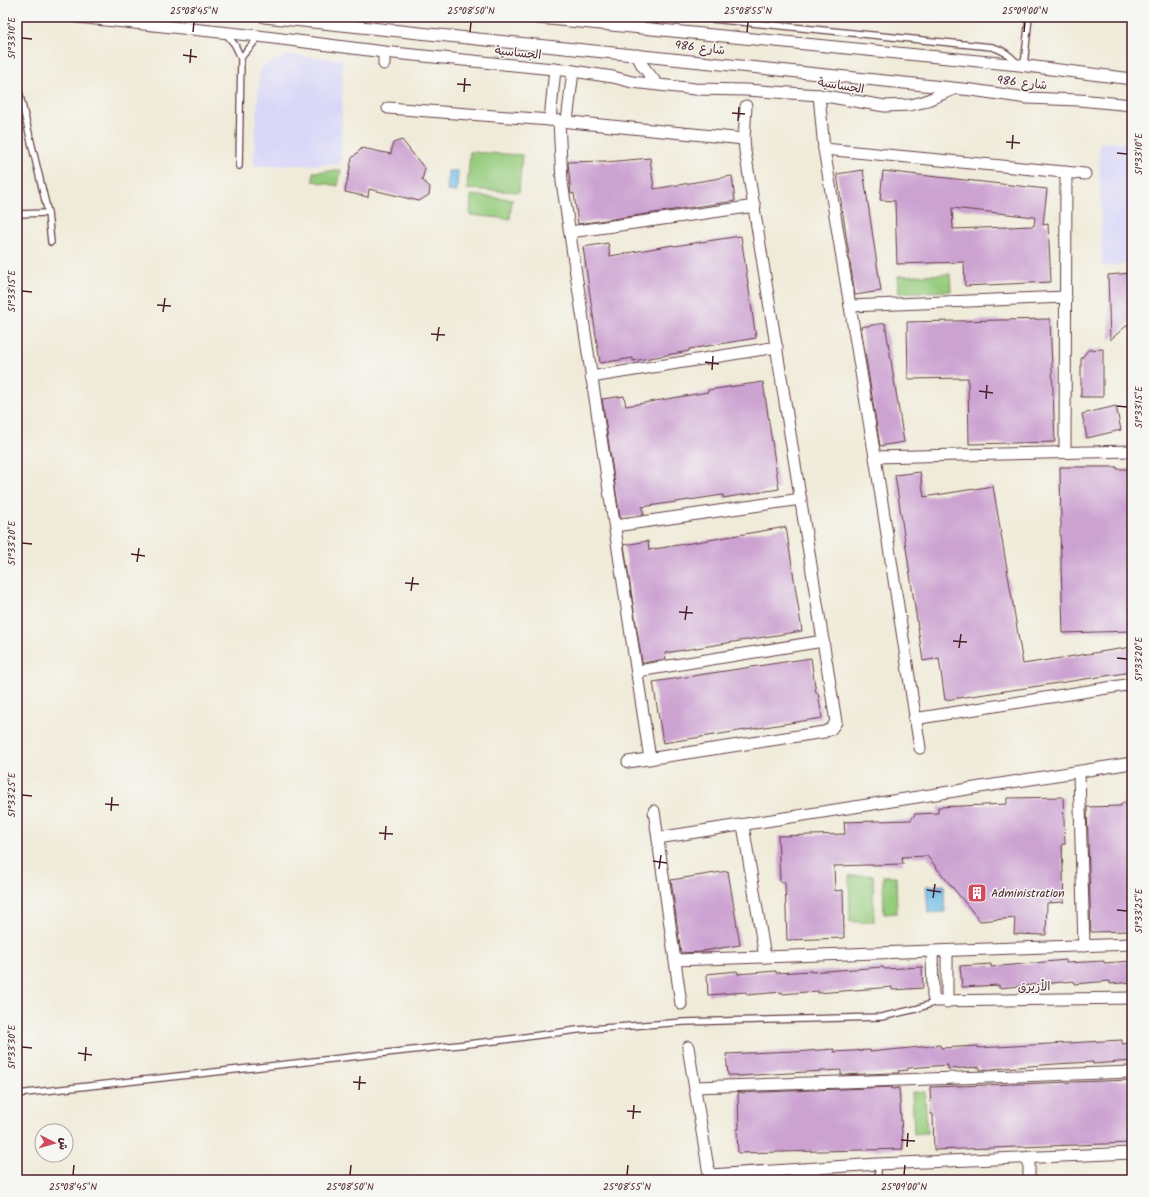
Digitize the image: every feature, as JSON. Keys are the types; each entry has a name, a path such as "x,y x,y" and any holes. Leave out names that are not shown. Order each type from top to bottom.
{"street":[{"name":"الجساسية","path":"77,17 226,34 258,36 384,52 573,71 613,77 632,82 695,89 819,95 872,105 898,106 923,102 954,89"},
{"name":"شارع 986","path":"264,17 986,92 1027,98 1079,100 1132,105"},
{"name":"شارع 986","path":"529,17 1022,65 1132,79"},
{"path":"384,52 384,64"},
{"path":"637,55 642,65 657,84"},
{"path":"555,69 562,182 591,377 638,671 650,759"},
{"path":"558,121 573,71"},
{"path":"819,95 824,149 875,457 914,719 920,748"},
{"path":"628,762 824,732 831,729 836,722 744,139 746,106"},
{"path":"388,108 558,121 744,139"},
{"path":"824,149 1085,174"},
{"path":"1066,172 1066,452"},
{"path":"570,232 755,206"},
{"path":"850,306 1066,298"},
{"path":"591,377 777,347"},
{"path":"875,457 1132,451"},
{"path":"615,526 800,499"},
{"path":"638,671 823,641"},
{"path":"914,719 1132,684"},
{"path":"658,838 1132,763"},
{"path":"1079,772 1084,946"},
{"path":"654,811 681,1004"},
{"path":"743,825 764,957"},
{"path":"675,960 1132,944"},
{"path":"932,951 933,996 934,1000 942,1002 947,951"},
{"name":"الأزيرق","path":"942,1002 1132,998"},
{"path":"688,1047 710,1178 878,1164 1132,1153"},
{"path":"695,1087 1132,1072"},
{"path":"1029,1157 1029,1180"}],"lane":[{"path":"691,17 992,47 1001,49 1022,65 1029,17"},
{"path":"226,34 235,45 241,58 239,166"},
{"path":"241,58 246,50 255,42 258,36"},
{"path":"17,83 48,212 51,242"},
{"path":"17,214 48,212"},
{"path":"17,1094 503,1040 577,1030 684,1022 881,1017 942,1002"},
{"path":"878,1164 878,1180"}],"shaded area":[{"path":"287,55 343,60 341,164 253,166 260,68"},
{"path":"1114,142 1132,144 1132,264 1102,266 1099,143"}],"green space":[{"path":"470,152 522,155 519,192 467,189"},
{"path":"341,170 338,186 313,181 313,172"},
{"path":"471,195 512,199 510,219 470,215"},
{"path":"950,274 951,291 899,293 898,276"},
{"path":"873,875 874,922 850,922 849,876"},
{"path":"883,876 896,876 897,913 884,914"},
{"path":"912,1092 925,1092 927,1133 914,1134"}],"water":[{"path":"448,171 458,171 457,192 447,191"},
{"path":"944,885 945,912 928,913 926,886"}],"building":[{"path":"402,140 425,169 422,180 430,187 429,195 419,201 369,189 368,197 345,192 352,158 362,148 391,154 393,143"},
{"path":"650,158 654,189 732,176 735,201 578,224 574,193 571,194 568,162 606,162"},
{"path":"863,170 881,291 855,295 837,174"},
{"path":"883,171 1047,189 1043,225 1048,224 1051,282 965,286 964,262 897,264 895,201 880,200","holes":["952,208 1035,217 1034,226 953,229"]},
{"path":"741,236 756,338 689,349 689,351 633,361 633,358 600,363 583,247 608,243 610,256 673,245"},
{"path":"1132,273 1132,321 1110,340 1108,275"},
{"path":"1050,319 1055,442 969,444 968,378 908,379 907,322"},
{"path":"885,323 904,442 880,446 861,327"},
{"path":"1103,349 1103,397 1081,397 1081,359 1088,350"},
{"path":"763,382 779,489 723,498 723,495 642,507 644,515 620,518 602,399 624,396 626,406 708,392 708,390"},
{"path":"1116,406 1121,430 1087,438 1082,414"},
{"path":"1060,467 1117,467 1117,469 1132,469 1132,631 1063,633"},
{"path":"920,472 924,497 993,486 1023,664 1132,647 1132,672 945,700 939,658 923,661 895,475"},
{"path":"786,527 802,631 665,653 666,659 642,663 624,545 648,541 649,550"},
{"path":"811,658 816,693 818,693 822,718 663,743 653,682"},
{"path":"1063,797 1065,844 1062,844 1064,902 1047,903 1046,935 1014,934 1015,918 980,921 927,856 902,857 903,864 834,866 835,891 843,890 844,938 787,940 785,882 780,882 778,836 845,834 844,822 911,820 915,814 938,813 938,807 1007,804 1007,798"},
{"path":"1121,803 1132,803 1132,931 1091,932 1087,807 1121,806"},
{"path":"728,871 740,945 703,952 681,953 671,880"},
{"path":"1066,960 1066,963 1132,961 1132,982 1110,984 1110,981 1074,984 1074,981 999,988 999,985 962,987 960,966 991,964 991,967"},
{"path":"883,967 884,969 922,967 923,988 892,990 892,987 818,993 818,991 782,994 782,992 747,995 746,992 708,995 707,974 737,971 738,974 776,971 776,973 811,972"},
{"path":"1122,1040 1122,1044 1132,1043 1132,1061 1093,1064 1093,1062 1055,1064 980,1070 980,1067 948,1069 948,1065 908,1068 908,1070 898,1071 899,1073 841,1075 841,1070 738,1076 728,1075 726,1054 834,1049 834,1052 870,1050 870,1052 940,1045 941,1048 978,1046 978,1048"},
{"path":"1132,1080 1132,1143 934,1150 933,1114 931,1114 930,1087"},
{"path":"892,1087 892,1089 899,1088 903,1149 738,1153 738,1093"}],"place":[{"name":"Administration","path":"977,893"}]}
